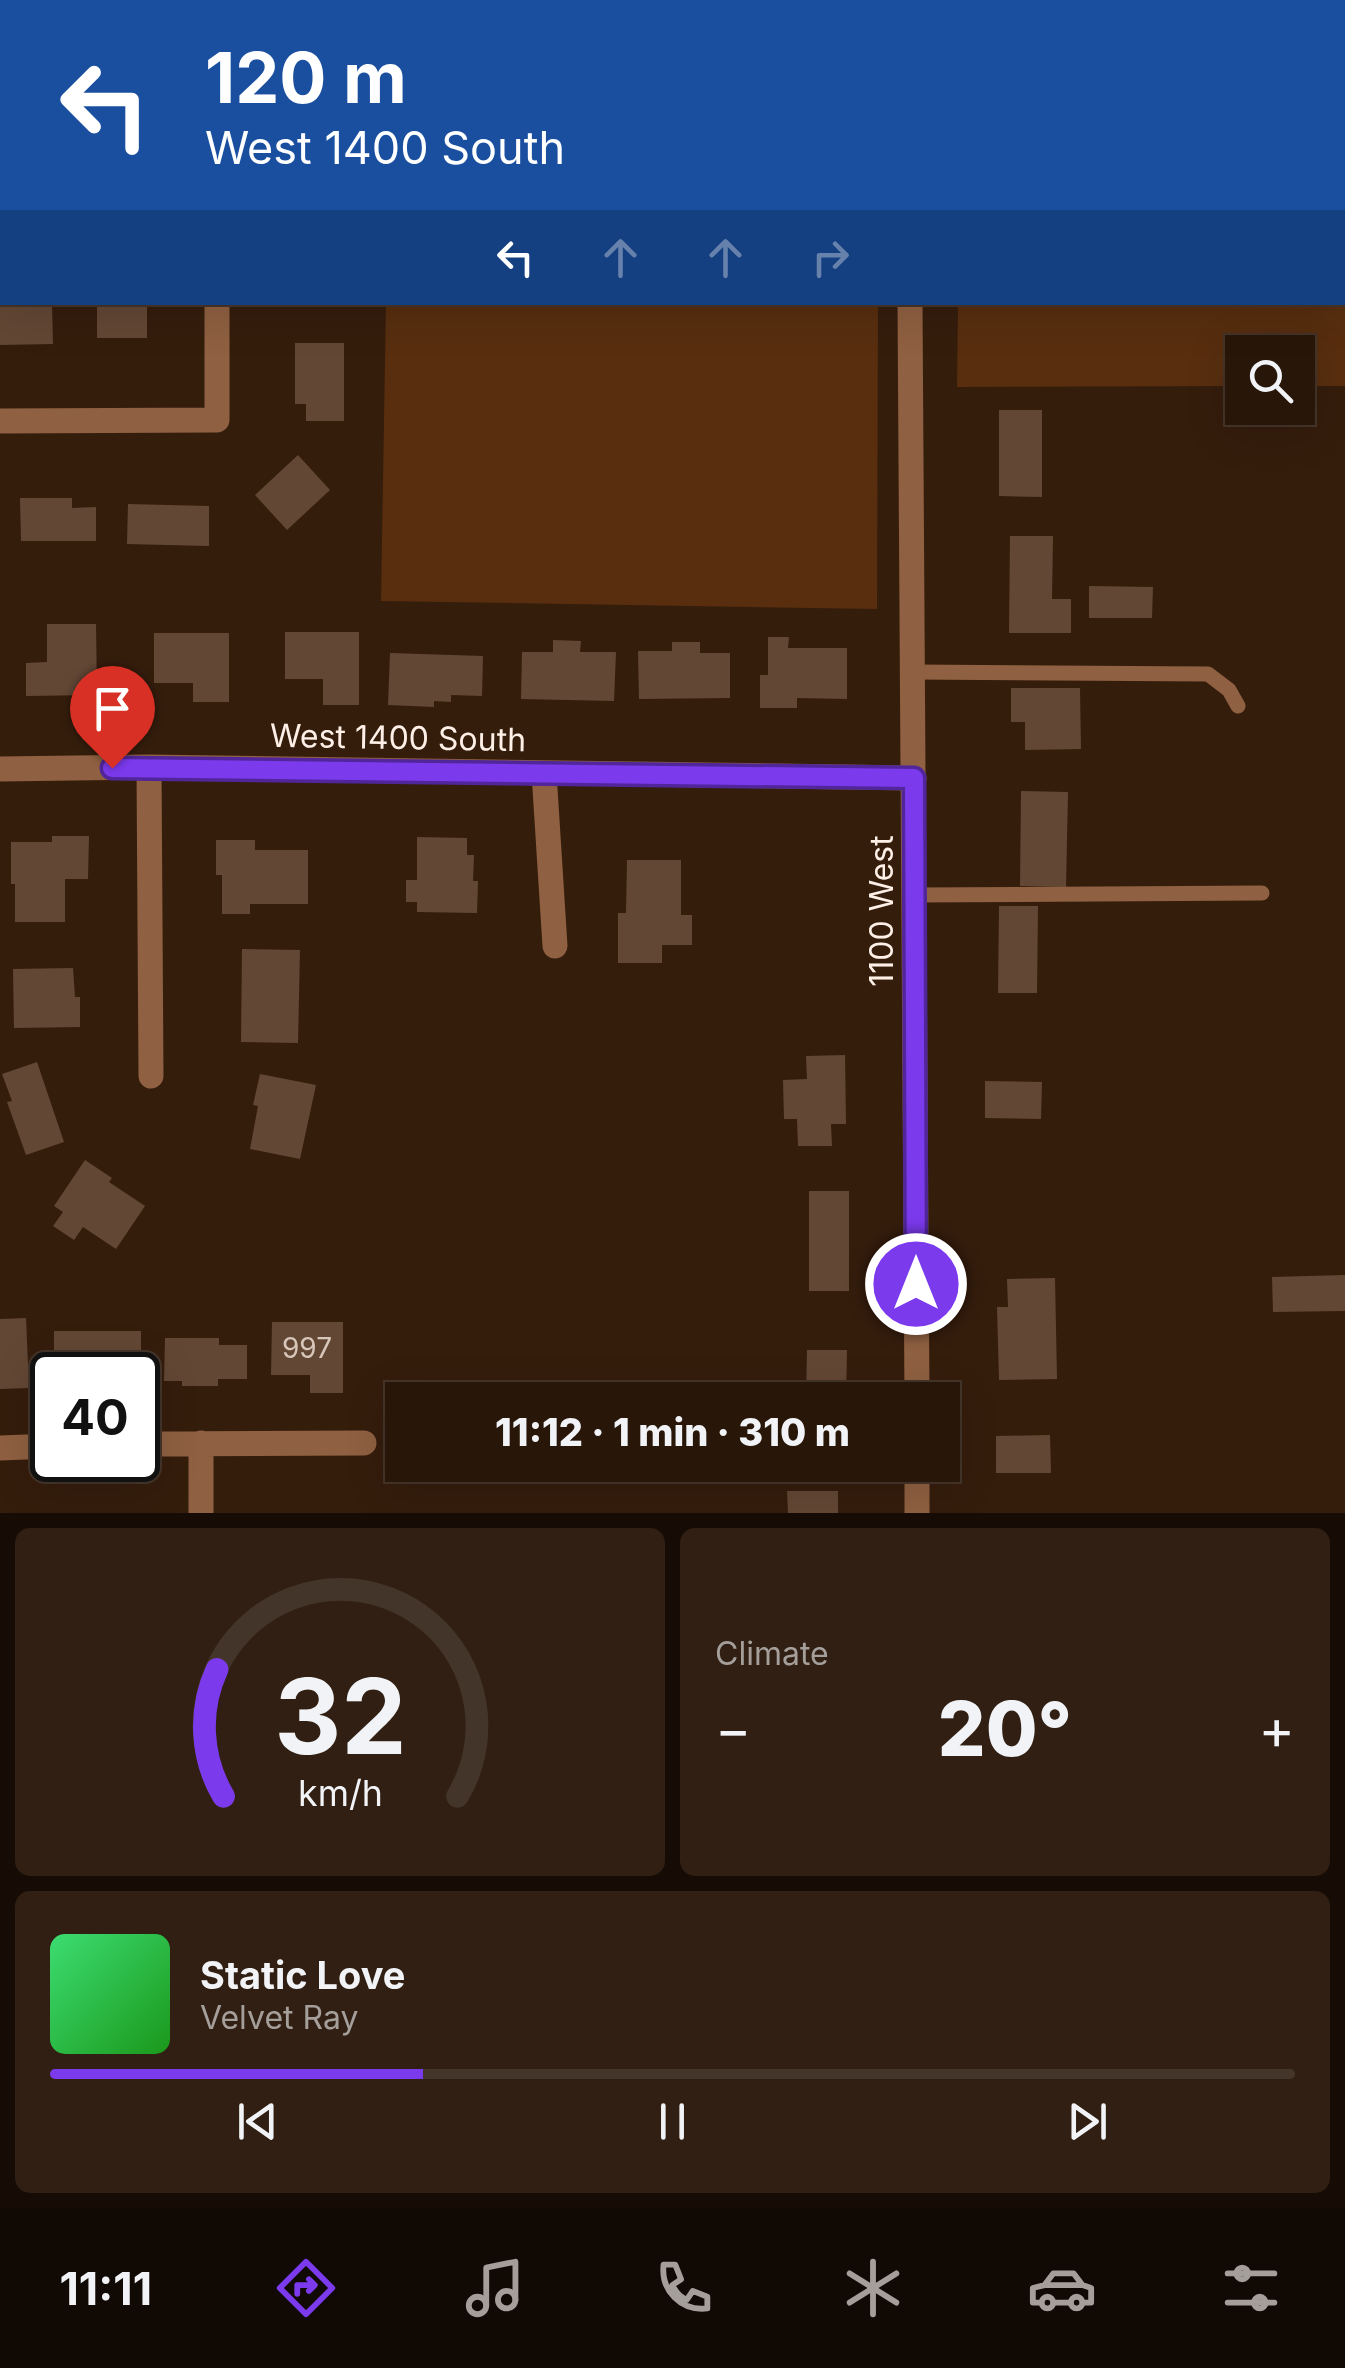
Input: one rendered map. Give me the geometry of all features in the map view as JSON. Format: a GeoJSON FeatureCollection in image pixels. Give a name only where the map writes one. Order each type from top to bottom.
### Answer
{"type":"FeatureCollection","features":[{"type":"Feature","properties":{"kind":"street"},"geometry":{"type":"LineString","coordinates":[[0,421],[217,420],[217,305]]}},
{"type":"Feature","properties":{"kind":"street","name":"1100 West"},"geometry":{"type":"LineString","coordinates":[[910,305],[917,1382]]}},
{"type":"Feature","properties":{"kind":"street"},"geometry":{"type":"LineString","coordinates":[[149,767],[151,1076]]}},
{"type":"Feature","properties":{"kind":"street","name":"West 1400 South"},"geometry":{"type":"LineString","coordinates":[[0,769],[149,767],[914,778]]}},
{"type":"Feature","properties":{"kind":"street"},"geometry":{"type":"LineString","coordinates":[[544,773],[555,946]]}},
{"type":"Feature","properties":{"kind":"street"},"geometry":{"type":"LineString","coordinates":[[201,1443],[201,1513]]}},
{"type":"Feature","properties":{"kind":"street"},"geometry":{"type":"LineString","coordinates":[[160,1444],[364,1443]]}},
{"type":"Feature","properties":{"kind":"street"},"geometry":{"type":"LineString","coordinates":[[0,1448],[30,1447]]}},
{"type":"Feature","properties":{"kind":"street"},"geometry":{"type":"LineString","coordinates":[[917,1482],[918,1513]]}},
{"type":"Feature","properties":{"kind":"lane"},"geometry":{"type":"LineString","coordinates":[[913,672],[1208,674],[1229,690],[1238,706]]}},
{"type":"Feature","properties":{"kind":"lane"},"geometry":{"type":"LineString","coordinates":[[914,894],[1262,892]]}},
{"type":"Feature","properties":{"kind":"shaded area"},"geometry":{"type":"Polygon","coordinates":[[[386,305],[878,305],[877,609],[381,601],[386,305]]]}},
{"type":"Feature","properties":{"kind":"shaded area"},"geometry":{"type":"Polygon","coordinates":[[[958,305],[1345,305],[1345,386],[1315,386],[1315,335],[1225,335],[1225,386],[957,387],[958,305]]]}},
{"type":"Feature","properties":{"kind":"building"},"geometry":{"type":"Polygon","coordinates":[[[0,305],[52,305],[53,344],[0,345],[0,305]]]}},
{"type":"Feature","properties":{"kind":"building"},"geometry":{"type":"Polygon","coordinates":[[[97,305],[147,305],[147,338],[97,338],[97,305]]]}},
{"type":"Feature","properties":{"kind":"building"},"geometry":{"type":"Polygon","coordinates":[[[295,343],[344,343],[344,421],[306,421],[306,404],[295,404],[295,343]]]}},
{"type":"Feature","properties":{"kind":"building"},"geometry":{"type":"Polygon","coordinates":[[[999,410],[1042,410],[1042,497],[999,496],[999,410]]]}},
{"type":"Feature","properties":{"kind":"building"},"geometry":{"type":"Polygon","coordinates":[[[298,455],[330,490],[287,530],[255,495],[298,455]]]}},
{"type":"Feature","properties":{"kind":"building"},"geometry":{"type":"Polygon","coordinates":[[[20,498],[72,498],[72,508],[96,507],[96,541],[21,541],[20,498]]]}},
{"type":"Feature","properties":{"kind":"building"},"geometry":{"type":"Polygon","coordinates":[[[128,504],[209,506],[209,546],[127,544],[128,504]]]}},
{"type":"Feature","properties":{"kind":"building"},"geometry":{"type":"Polygon","coordinates":[[[1010,536],[1053,536],[1052,599],[1071,599],[1071,633],[1009,633],[1010,536]]]}},
{"type":"Feature","properties":{"kind":"building"},"geometry":{"type":"Polygon","coordinates":[[[1089,586],[1153,587],[1152,618],[1089,618],[1089,586]]]}},
{"type":"Feature","properties":{"kind":"building"},"geometry":{"type":"Polygon","coordinates":[[[47,624],[96,624],[97,695],[26,696],[26,663],[47,662],[47,624]]]}},
{"type":"Feature","properties":{"kind":"building"},"geometry":{"type":"Polygon","coordinates":[[[285,632],[359,632],[359,705],[323,705],[323,679],[285,679],[285,632]]]}},
{"type":"Feature","properties":{"kind":"building"},"geometry":{"type":"Polygon","coordinates":[[[154,633],[229,633],[229,702],[193,702],[193,683],[154,683],[154,633]]]}},
{"type":"Feature","properties":{"kind":"building"},"geometry":{"type":"Polygon","coordinates":[[[768,637],[789,637],[788,648],[847,648],[847,699],[797,698],[797,708],[760,708],[760,675],[768,675],[768,637]]]}},
{"type":"Feature","properties":{"kind":"building"},"geometry":{"type":"Polygon","coordinates":[[[553,640],[581,641],[580,652],[616,652],[614,701],[521,699],[522,652],[553,652],[553,640]]]}},
{"type":"Feature","properties":{"kind":"building"},"geometry":{"type":"Polygon","coordinates":[[[672,642],[700,642],[700,653],[730,653],[730,698],[639,699],[638,651],[672,651],[672,642]]]}},
{"type":"Feature","properties":{"kind":"building"},"geometry":{"type":"Polygon","coordinates":[[[390,653],[483,656],[482,696],[451,695],[451,702],[434,701],[434,707],[388,705],[390,653]]]}},
{"type":"Feature","properties":{"kind":"building"},"geometry":{"type":"Polygon","coordinates":[[[1011,688],[1080,688],[1081,749],[1025,750],[1025,722],[1011,722],[1011,688]]]}},
{"type":"Feature","properties":{"kind":"building"},"geometry":{"type":"Polygon","coordinates":[[[1021,791],[1068,792],[1066,887],[1020,886],[1021,791]]]}},
{"type":"Feature","properties":{"kind":"building"},"geometry":{"type":"Polygon","coordinates":[[[52,836],[89,836],[88,879],[65,879],[65,922],[15,922],[11,842],[52,842],[52,836]]]}},
{"type":"Feature","properties":{"kind":"building"},"geometry":{"type":"Polygon","coordinates":[[[417,837],[467,838],[467,855],[474,855],[473,881],[478,881],[477,913],[417,912],[417,902],[406,902],[406,880],[417,880],[417,837]]]}},
{"type":"Feature","properties":{"kind":"building"},"geometry":{"type":"Polygon","coordinates":[[[216,840],[255,840],[255,850],[308,850],[308,904],[250,904],[250,914],[222,914],[222,875],[216,875],[216,840]]]}},
{"type":"Feature","properties":{"kind":"building"},"geometry":{"type":"Polygon","coordinates":[[[627,860],[681,860],[681,915],[692,915],[692,945],[662,945],[662,963],[618,963],[618,913],[626,913],[627,860]]]}},
{"type":"Feature","properties":{"kind":"building"},"geometry":{"type":"Polygon","coordinates":[[[999,906],[1038,906],[1037,993],[998,993],[999,906]]]}},
{"type":"Feature","properties":{"kind":"building"},"geometry":{"type":"Polygon","coordinates":[[[242,949],[300,950],[298,1043],[241,1042],[242,949]]]}},
{"type":"Feature","properties":{"kind":"building"},"geometry":{"type":"Polygon","coordinates":[[[73,968],[75,997],[80,997],[80,1027],[14,1028],[13,969],[73,968]]]}},
{"type":"Feature","properties":{"kind":"building"},"geometry":{"type":"Polygon","coordinates":[[[845,1055],[846,1124],[831,1124],[832,1146],[798,1146],[797,1119],[784,1119],[783,1080],[807,1079],[806,1056],[845,1055]]]}},
{"type":"Feature","properties":{"kind":"building"},"geometry":{"type":"Polygon","coordinates":[[[37,1062],[64,1142],[26,1155],[7,1102],[12,1101],[2,1074],[37,1062]]]}},
{"type":"Feature","properties":{"kind":"building"},"geometry":{"type":"Polygon","coordinates":[[[260,1074],[316,1085],[300,1159],[250,1149],[260,1074]]]}},
{"type":"Feature","properties":{"kind":"building"},"geometry":{"type":"Polygon","coordinates":[[[985,1081],[1042,1082],[1041,1119],[985,1118],[985,1081]]]}},
{"type":"Feature","properties":{"kind":"building"},"geometry":{"type":"Polygon","coordinates":[[[85,1160],[145,1206],[116,1249],[83,1227],[74,1240],[53,1226],[63,1212],[54,1206],[85,1160]]]}},
{"type":"Feature","properties":{"kind":"building"},"geometry":{"type":"Polygon","coordinates":[[[809,1191],[849,1191],[849,1291],[809,1291],[809,1191]]]}},
{"type":"Feature","properties":{"kind":"building"},"geometry":{"type":"Polygon","coordinates":[[[1345,1275],[1345,1311],[1273,1312],[1272,1277],[1345,1275]]]}},
{"type":"Feature","properties":{"kind":"building"},"geometry":{"type":"Polygon","coordinates":[[[1055,1278],[1057,1379],[999,1380],[997,1307],[1008,1307],[1007,1279],[1055,1278]]]}},
{"type":"Feature","properties":{"kind":"building"},"geometry":{"type":"Polygon","coordinates":[[[26,1318],[29,1388],[0,1389],[0,1319],[26,1318]]]}},
{"type":"Feature","properties":{"kind":"building"},"geometry":{"type":"Polygon","coordinates":[[[272,1322],[343,1322],[343,1393],[310,1393],[310,1375],[271,1375],[272,1322]]]}},
{"type":"Feature","properties":{"kind":"building"},"geometry":{"type":"Polygon","coordinates":[[[54,1331],[141,1331],[141,1352],[54,1352],[54,1331]]]}},
{"type":"Feature","properties":{"kind":"building"},"geometry":{"type":"Polygon","coordinates":[[[165,1338],[219,1338],[219,1345],[247,1345],[247,1379],[218,1379],[218,1386],[182,1386],[182,1381],[164,1381],[165,1338]]]}},
{"type":"Feature","properties":{"kind":"building"},"geometry":{"type":"Polygon","coordinates":[[[807,1350],[847,1350],[846,1382],[806,1382],[807,1350]]]}},
{"type":"Feature","properties":{"kind":"building"},"geometry":{"type":"Polygon","coordinates":[[[1050,1435],[1051,1473],[996,1473],[996,1436],[1050,1435]]]}},
{"type":"Feature","properties":{"kind":"building"},"geometry":{"type":"Polygon","coordinates":[[[787,1491],[838,1491],[838,1513],[788,1513],[787,1491]]]}},
{"type":"Feature","properties":{"kind":"route"},"geometry":{"type":"LineString","coordinates":[[112,768],[914,778],[916,1284]]}}]}
